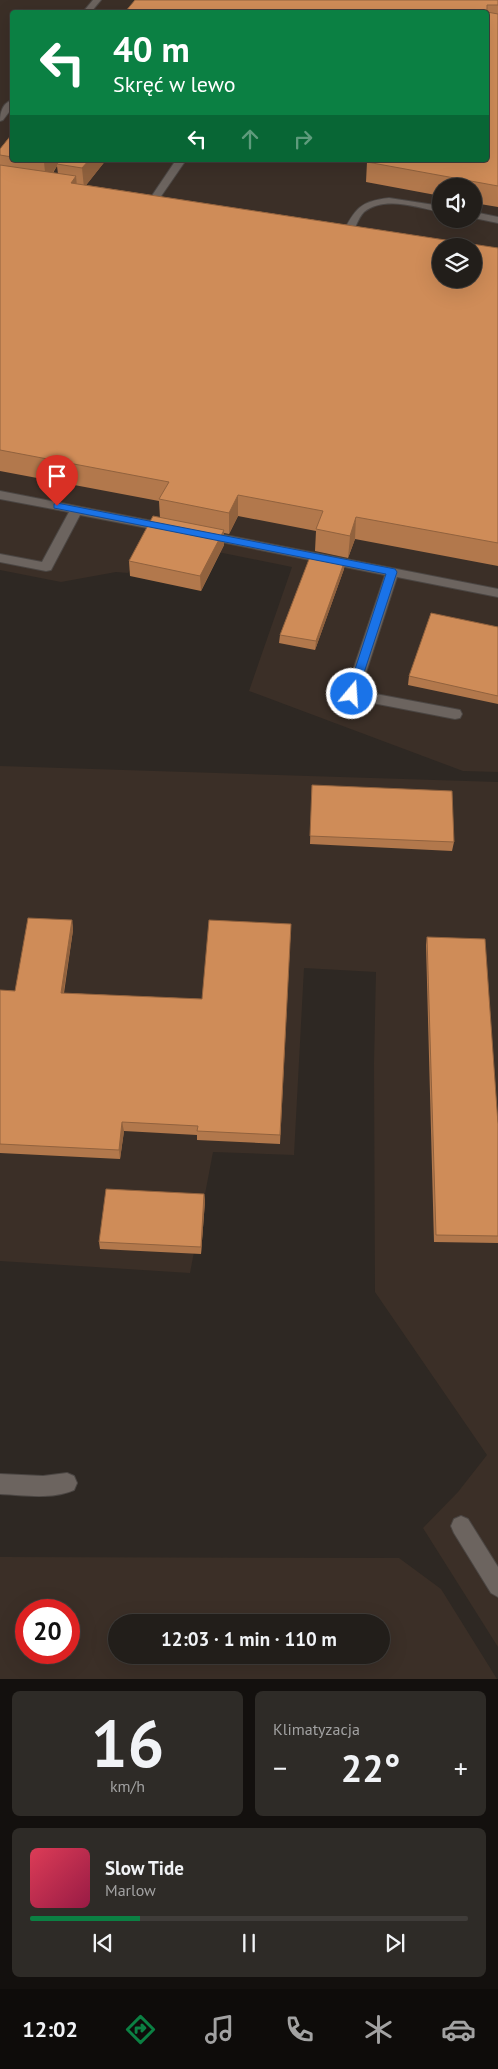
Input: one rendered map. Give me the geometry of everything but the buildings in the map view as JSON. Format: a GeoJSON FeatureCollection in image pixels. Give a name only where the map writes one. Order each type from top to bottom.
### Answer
{"type":"FeatureCollection","features":[{"type":"Feature","properties":{"kind":"street"},"geometry":{"type":"LineString","coordinates":[[89,10],[97,0]]}},
{"type":"Feature","properties":{"kind":"street"},"geometry":{"type":"LineString","coordinates":[[0,118],[10,106]]}},
{"type":"Feature","properties":{"kind":"street"},"geometry":{"type":"LineString","coordinates":[[153,204],[180,162]]}},
{"type":"Feature","properties":{"kind":"street"},"geometry":{"type":"LineString","coordinates":[[347,234],[361,210],[376,203],[396,200],[432,207]]}},
{"type":"Feature","properties":{"kind":"street"},"geometry":{"type":"LineString","coordinates":[[482,217],[498,220]]}},
{"type":"Feature","properties":{"kind":"street"},"geometry":{"type":"LineString","coordinates":[[0,495],[498,592]]}},
{"type":"Feature","properties":{"kind":"street"},"geometry":{"type":"LineString","coordinates":[[0,558],[46,567],[76,510]]}},
{"type":"Feature","properties":{"kind":"street"},"geometry":{"type":"LineString","coordinates":[[392,572],[352,694],[455,714]]}},
{"type":"Feature","properties":{"kind":"street"},"geometry":{"type":"LineString","coordinates":[[0,1484],[43,1486],[67,1483]]}},
{"type":"Feature","properties":{"kind":"street"},"geometry":{"type":"LineString","coordinates":[[461,1526],[498,1586]]}},
{"type":"Feature","properties":{"kind":"shaded area"},"geometry":{"type":"Polygon","coordinates":[[[0,0],[498,0],[498,772],[463,771],[249,691],[292,567],[149,538],[128,573],[116,572],[61,582],[0,570],[0,0]]]}},
{"type":"Feature","properties":{"kind":"shaded area"},"geometry":{"type":"Polygon","coordinates":[[[0,766],[498,782],[498,1647],[423,1528],[458,1492],[487,1455],[375,1292],[374,1063],[376,972],[304,968],[294,1155],[213,1152],[190,1273],[0,1261],[0,766]]]}},
{"type":"Feature","properties":{"kind":"shaded area"},"geometry":{"type":"Polygon","coordinates":[[[0,1557],[399,1558],[441,1589],[497,1679],[0,1679],[0,1557]]]}},
{"type":"Feature","properties":{"kind":"route"},"geometry":{"type":"LineString","coordinates":[[57,506],[392,572],[352,694]]}}]}
